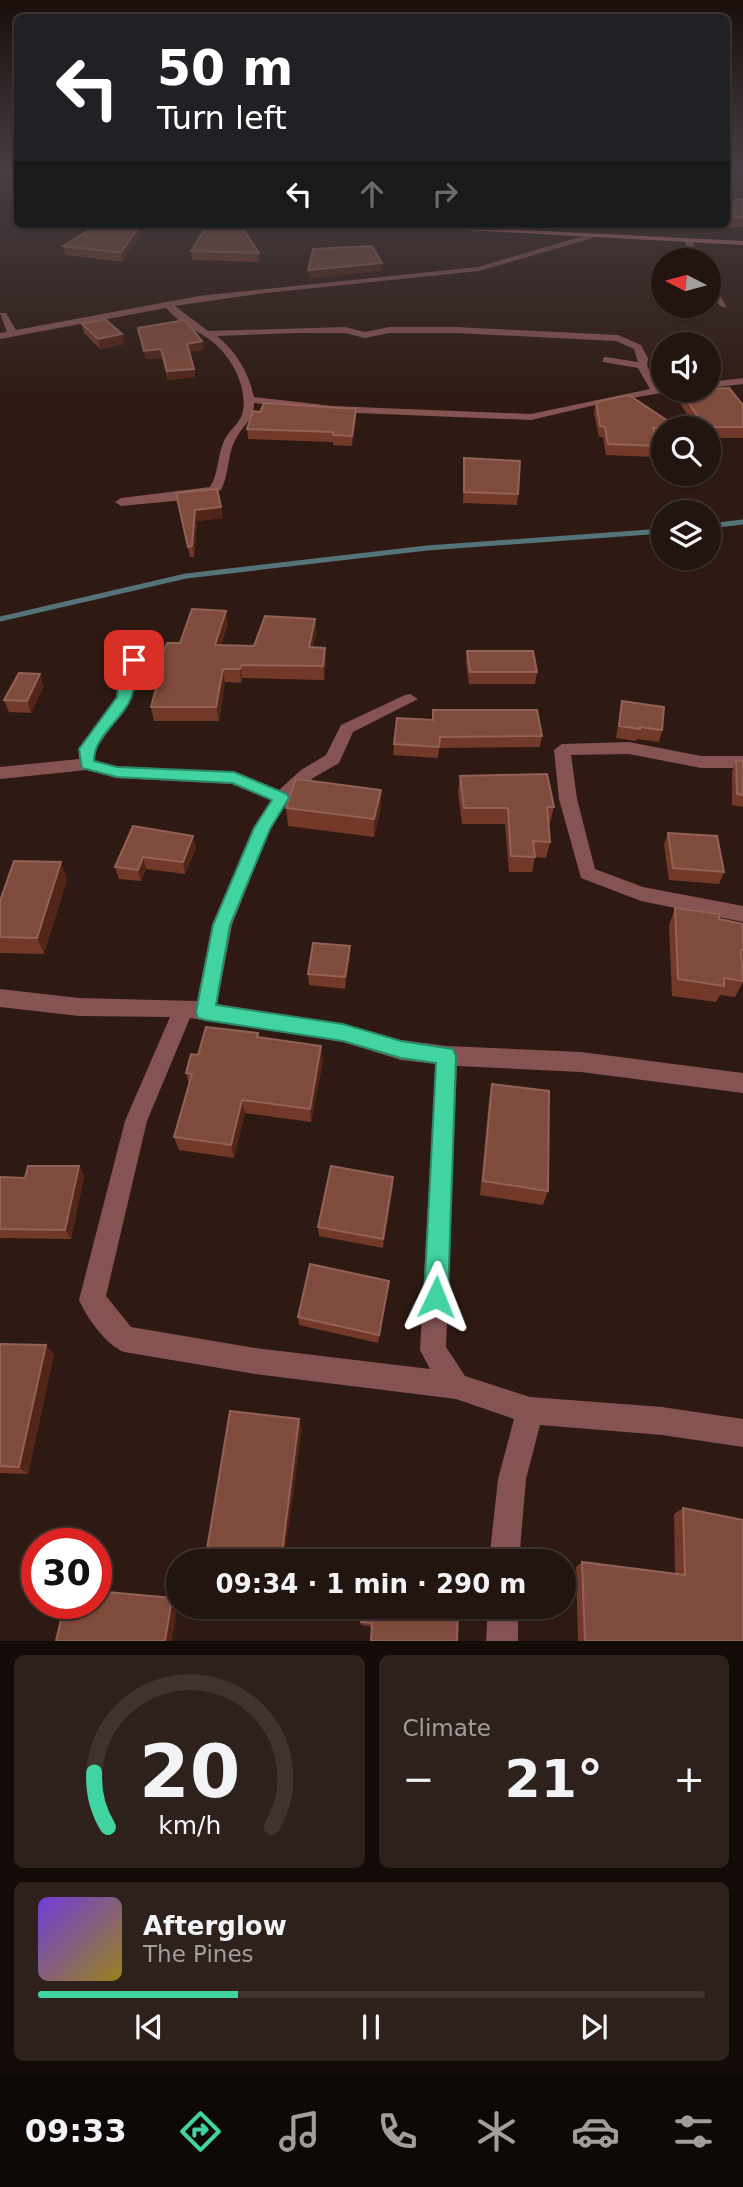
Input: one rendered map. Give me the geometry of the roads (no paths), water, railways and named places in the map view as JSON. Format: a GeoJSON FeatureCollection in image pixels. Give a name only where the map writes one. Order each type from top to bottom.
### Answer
{"type":"FeatureCollection","features":[{"type":"Feature","properties":{"kind":"street"},"geometry":{"type":"LineString","coordinates":[[0,336],[265,290],[479,269],[558,246]]}},
{"type":"Feature","properties":{"kind":"street"},"geometry":{"type":"LineString","coordinates":[[721,301],[724,306]]}},
{"type":"Feature","properties":{"kind":"street"},"geometry":{"type":"LineString","coordinates":[[121,502],[215,490],[225,475],[225,456],[230,438],[247,417],[250,394],[229,354],[217,341],[175,314],[169,306]]}},
{"type":"Feature","properties":{"kind":"street"},"geometry":{"type":"LineString","coordinates":[[3,315],[13,334]]}},
{"type":"Feature","properties":{"kind":"street"},"geometry":{"type":"LineString","coordinates":[[206,334],[345,330],[365,335],[389,330],[421,329],[570,334],[618,338],[638,347],[643,358],[642,366]]}},
{"type":"Feature","properties":{"kind":"street"},"geometry":{"type":"LineString","coordinates":[[607,360],[642,366],[651,378]]}},
{"type":"Feature","properties":{"kind":"street"},"geometry":{"type":"LineString","coordinates":[[721,384],[743,382]]}},
{"type":"Feature","properties":{"kind":"street"},"geometry":{"type":"LineString","coordinates":[[248,399],[333,409],[531,417],[651,392]]}},
{"type":"Feature","properties":{"kind":"street"},"geometry":{"type":"LineString","coordinates":[[87,764],[87,749],[124,698],[127,674],[140,649]]}},
{"type":"Feature","properties":{"kind":"street"},"geometry":{"type":"LineString","coordinates":[[410,699],[347,729],[333,759],[307,774],[281,798],[262,828],[222,925],[195,1010],[136,1121],[92,1300],[124,1339],[255,1361],[456,1386],[530,1411],[662,1421],[743,1433]]}},
{"type":"Feature","properties":{"kind":"street"},"geometry":{"type":"LineString","coordinates":[[743,762],[701,762],[629,747],[562,750],[568,799],[587,873],[641,894],[743,914]]}},
{"type":"Feature","properties":{"kind":"street"},"geometry":{"type":"LineString","coordinates":[[0,774],[87,764],[117,772],[234,778],[281,798]]}},
{"type":"Feature","properties":{"kind":"street"},"geometry":{"type":"LineString","coordinates":[[0,998],[79,1007],[195,1010],[343,1033],[401,1049],[447,1056],[581,1062],[743,1083]]}},
{"type":"Feature","properties":{"kind":"street"},"geometry":{"type":"LineString","coordinates":[[447,1056],[433,1350],[456,1386]]}},
{"type":"Feature","properties":{"kind":"street"},"geometry":{"type":"LineString","coordinates":[[505,1549],[512,1479],[530,1411]]}},
{"type":"Feature","properties":{"kind":"street"},"geometry":{"type":"LineString","coordinates":[[502,1641],[503,1619]]}},
{"type":"Feature","properties":{"kind":"waterway"},"geometry":{"type":"LineString","coordinates":[[721,525],[743,522]]}},
{"type":"Feature","properties":{"kind":"waterway"},"geometry":{"type":"LineString","coordinates":[[0,619],[186,576],[427,548],[651,532]]}}]}
